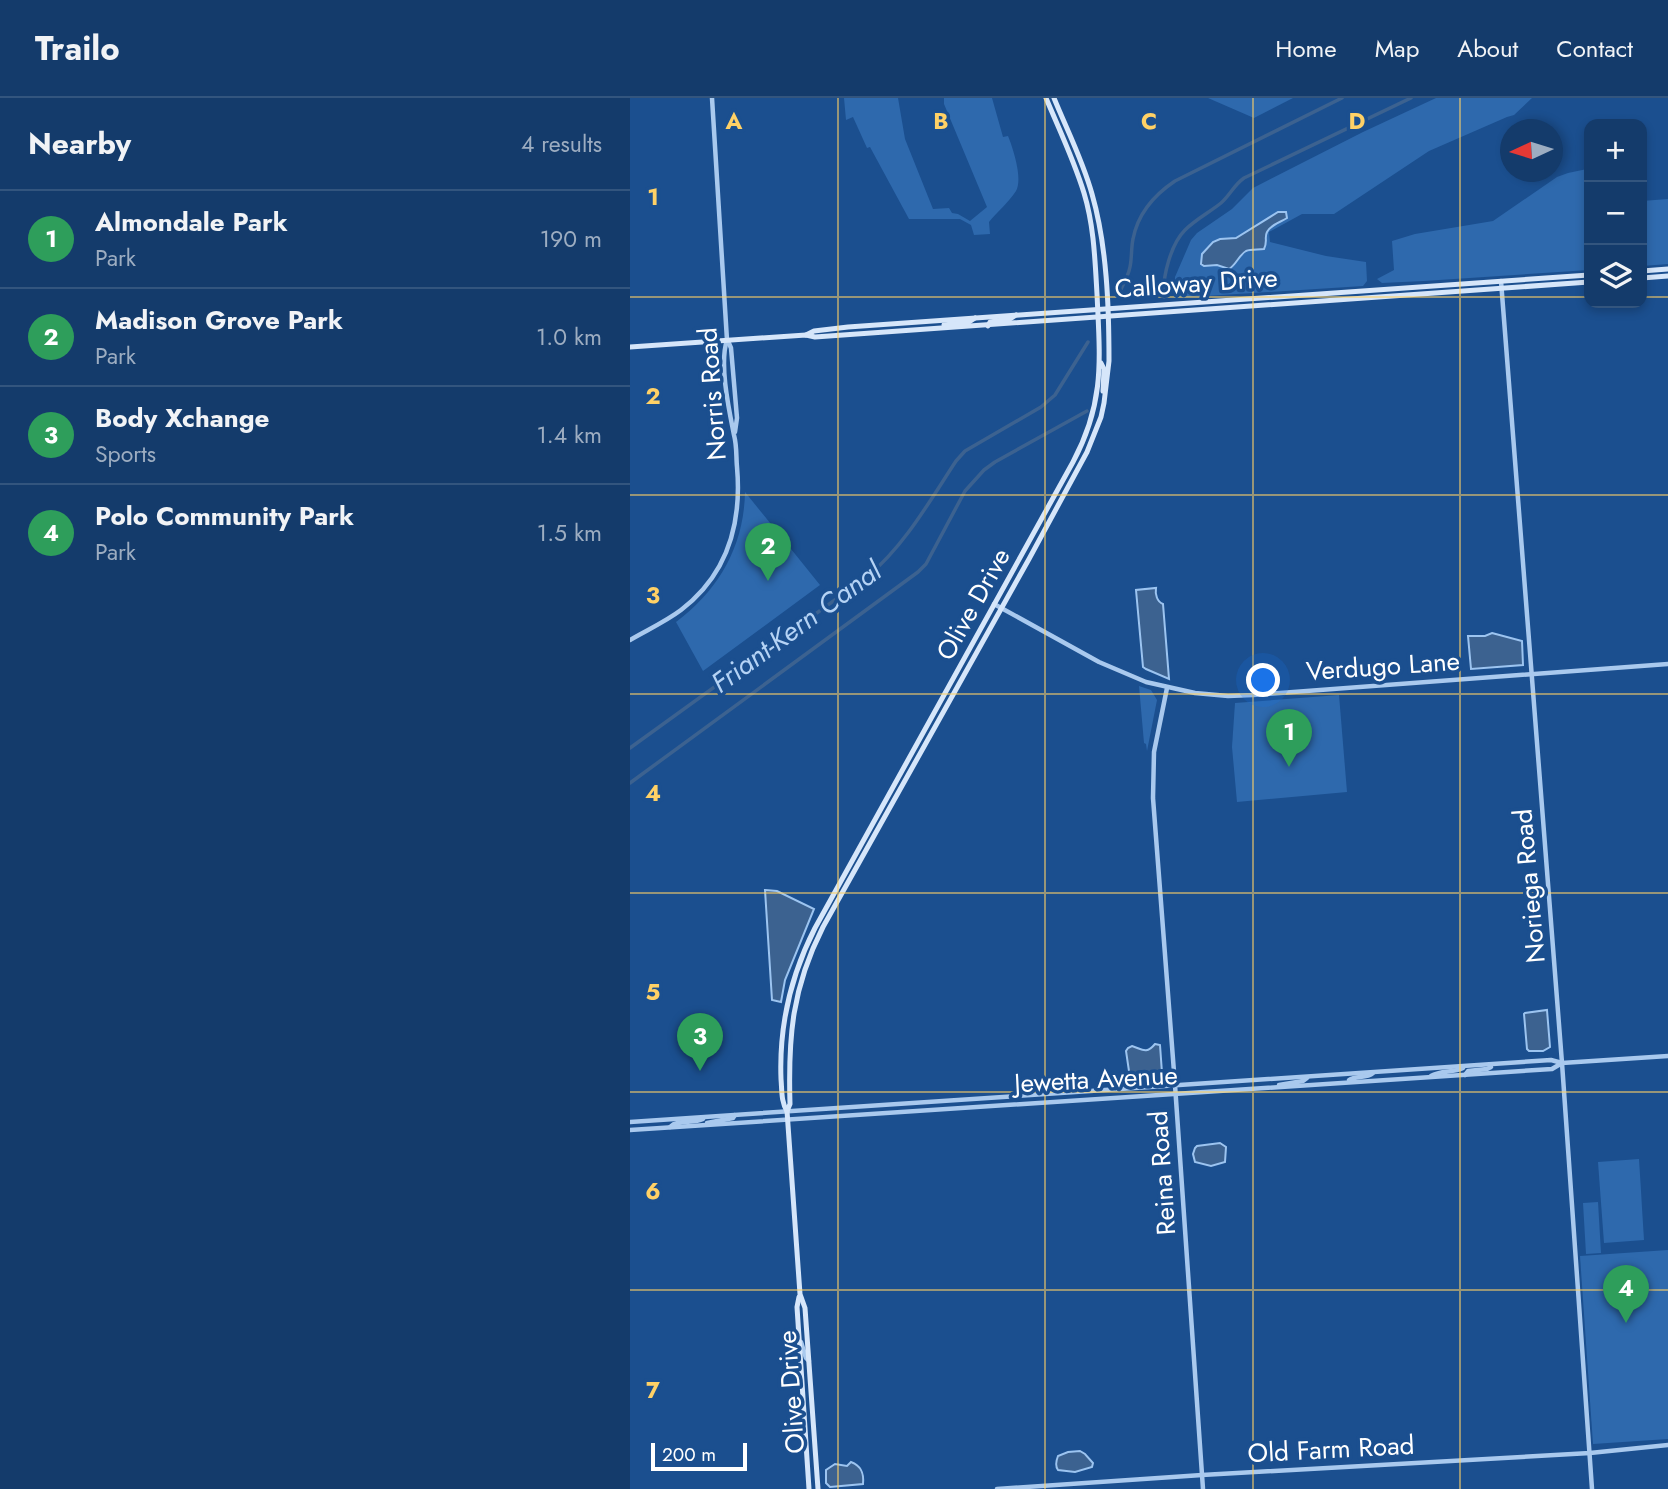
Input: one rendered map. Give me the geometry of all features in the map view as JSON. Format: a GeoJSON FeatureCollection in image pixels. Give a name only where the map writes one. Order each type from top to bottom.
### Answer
{"type":"FeatureCollection","features":[{"type":"Feature","properties":{"kind":"main road","name":"Olive Drive"},"geometry":{"type":"LineString","coordinates":[[787,1111],[790,1104],[792,1020],[804,971],[816,940],[849,866],[1037,529],[1089,428],[1097,393],[1100,360],[1094,244],[1084,192],[1046,98]]}},
{"type":"Feature","properties":{"kind":"main road","name":"Olive Drive"},"geometry":{"type":"LineString","coordinates":[[818,1489],[805,1308],[800,1294],[788,1120],[783,1105],[783,1027],[790,991],[807,943],[875,832],[1029,559],[1087,452],[1101,416],[1109,362],[1103,243],[1092,192],[1054,98]]}},
{"type":"Feature","properties":{"kind":"main road"},"geometry":{"type":"LineString","coordinates":[[1057,124],[1061,125],[1076,149]]}},
{"type":"Feature","properties":{"kind":"main road"},"geometry":{"type":"LineString","coordinates":[[1073,162],[1092,192]]}},
{"type":"Feature","properties":{"kind":"main road"},"geometry":{"type":"LineString","coordinates":[[1647,271],[1668,269]]}},
{"type":"Feature","properties":{"kind":"main road","name":"Calloway Drive"},"geometry":{"type":"LineString","coordinates":[[806,335],[814,331],[848,327],[1107,308],[1335,300],[1415,287],[1584,275]]}},
{"type":"Feature","properties":{"kind":"main road"},"geometry":{"type":"LineString","coordinates":[[1647,278],[1668,276]]}},
{"type":"Feature","properties":{"kind":"main road","name":"Calloway Drive"},"geometry":{"type":"LineString","coordinates":[[630,347],[988,326],[1098,318],[1224,304],[1584,282]]}},
{"type":"Feature","properties":{"kind":"main road"},"geometry":{"type":"LineString","coordinates":[[988,326],[990,322],[1010,319],[1016,315]]}},
{"type":"Feature","properties":{"kind":"main road"},"geometry":{"type":"LineString","coordinates":[[939,329],[945,325],[969,323],[975,318]]}},
{"type":"Feature","properties":{"kind":"main road"},"geometry":{"type":"LineString","coordinates":[[817,337],[823,333],[844,331],[848,327]]}},
{"type":"Feature","properties":{"kind":"main road"},"geometry":{"type":"LineString","coordinates":[[1100,360],[1104,369],[1105,398]]}},
{"type":"Feature","properties":{"kind":"main road"},"geometry":{"type":"LineString","coordinates":[[1029,559],[1028,553],[1037,529]]}},
{"type":"Feature","properties":{"kind":"main road"},"geometry":{"type":"LineString","coordinates":[[945,708],[944,704],[952,688],[951,683]]}},
{"type":"Feature","properties":{"kind":"main road"},"geometry":{"type":"LineString","coordinates":[[875,832],[883,813],[883,805]]}},
{"type":"Feature","properties":{"kind":"main road"},"geometry":{"type":"LineString","coordinates":[[804,971],[801,967],[807,943]]}},
{"type":"Feature","properties":{"kind":"main road"},"geometry":{"type":"LineString","coordinates":[[783,1027],[786,1030],[789,1063]]}},
{"type":"Feature","properties":{"kind":"main road","name":"Olive Drive"},"geometry":{"type":"LineString","coordinates":[[800,1294],[797,1307],[809,1489]]}},
{"type":"Feature","properties":{"kind":"main road"},"geometry":{"type":"LineString","coordinates":[[803,1402],[808,1406],[814,1431]]}},
{"type":"Feature","properties":{"kind":"street","name":"Norris Road"},"geometry":{"type":"LineString","coordinates":[[630,640],[688,604],[709,582],[733,535],[739,502],[735,437],[737,418],[731,348],[727,340],[712,98]]}},
{"type":"Feature","properties":{"kind":"street","name":"Noriega Road"},"geometry":{"type":"LineString","coordinates":[[1501,281],[1592,1489]]}},
{"type":"Feature","properties":{"kind":"street","name":"Verdugo Lane"},"geometry":{"type":"LineString","coordinates":[[994,604],[1114,670],[1167,688],[1211,695],[1246,695],[1668,664]]}},
{"type":"Feature","properties":{"kind":"street","name":"Reina Road"},"geometry":{"type":"LineString","coordinates":[[1167,688],[1156,736],[1152,782],[1203,1489]]}},
{"type":"Feature","properties":{"kind":"street","name":"Jewetta Avenue"},"geometry":{"type":"LineString","coordinates":[[630,1122],[1551,1060],[1562,1063],[1668,1056]]}},
{"type":"Feature","properties":{"kind":"street","name":"Jewetta Avenue"},"geometry":{"type":"LineString","coordinates":[[630,1130],[1552,1069],[1562,1063]]}},
{"type":"Feature","properties":{"kind":"street"},"geometry":{"type":"LineString","coordinates":[[1465,1075],[1468,1071],[1495,1065]]}},
{"type":"Feature","properties":{"kind":"street"},"geometry":{"type":"LineString","coordinates":[[1431,1076],[1464,1067]]}},
{"type":"Feature","properties":{"kind":"street"},"geometry":{"type":"LineString","coordinates":[[1348,1082],[1353,1078],[1374,1073]]}},
{"type":"Feature","properties":{"kind":"street"},"geometry":{"type":"LineString","coordinates":[[1275,1087],[1303,1081],[1309,1077]]}},
{"type":"Feature","properties":{"kind":"street"},"geometry":{"type":"LineString","coordinates":[[699,1126],[715,1120],[733,1118],[735,1115]]}},
{"type":"Feature","properties":{"kind":"street"},"geometry":{"type":"LineString","coordinates":[[670,1128],[675,1123],[699,1121],[708,1117]]}},
{"type":"Feature","properties":{"kind":"street"},"geometry":{"type":"LineString","coordinates":[[799,1331],[804,1355],[809,1361]]}},
{"type":"Feature","properties":{"kind":"street","name":"Old Farm Road"},"geometry":{"type":"LineString","coordinates":[[997,1489],[1590,1453],[1668,1445]]}},
{"type":"Feature","properties":{"kind":"shaded area"},"geometry":{"type":"Polygon","coordinates":[[[844,98],[898,98],[905,139],[933,209],[949,208],[952,213],[970,221],[987,207],[944,104],[944,98],[992,98],[1003,137],[1008,136],[1012,148],[1018,186],[989,222],[990,234],[974,235],[971,225],[960,219],[909,219],[870,147],[867,148],[853,117],[846,120],[844,98]]]}},
{"type":"Feature","properties":{"kind":"shaded area"},"geometry":{"type":"Polygon","coordinates":[[[1208,98],[1293,98],[1254,118],[1208,98]]]}},
{"type":"Feature","properties":{"kind":"shaded area"},"geometry":{"type":"Polygon","coordinates":[[[1436,98],[1532,98],[1514,115],[1429,151],[1334,214],[1302,214],[1269,232],[1270,242],[1326,256],[1366,262],[1367,281],[1363,286],[1174,298],[1175,277],[1191,240],[1197,233],[1232,209],[1253,188],[1436,98]]]}},
{"type":"Feature","properties":{"kind":"shaded area"},"geometry":{"type":"Polygon","coordinates":[[[1584,170],[1584,270],[1382,283],[1377,279],[1394,270],[1392,241],[1415,234],[1493,221],[1550,182],[1563,182],[1563,175],[1584,170]]]}},
{"type":"Feature","properties":{"kind":"shaded area"},"geometry":{"type":"Polygon","coordinates":[[[1668,199],[1668,264],[1647,266],[1647,201],[1668,199]]]}},
{"type":"Feature","properties":{"kind":"shaded area"},"geometry":{"type":"Polygon","coordinates":[[[1278,212],[1286,212],[1287,218],[1268,230],[1264,249],[1246,251],[1229,269],[1201,264],[1202,254],[1213,242],[1236,238],[1278,212]]]}},
{"type":"Feature","properties":{"kind":"shaded area"},"geometry":{"type":"Polygon","coordinates":[[[745,492],[820,585],[703,671],[676,622],[705,596],[726,565],[740,531],[745,492]]]}},
{"type":"Feature","properties":{"kind":"shaded area"},"geometry":{"type":"Polygon","coordinates":[[[1156,588],[1157,598],[1163,604],[1169,679],[1143,667],[1136,590],[1156,588]]]}},
{"type":"Feature","properties":{"kind":"shaded area"},"geometry":{"type":"Polygon","coordinates":[[[1492,633],[1522,641],[1523,665],[1471,669],[1468,636],[1485,636],[1492,633]]]}},
{"type":"Feature","properties":{"kind":"shaded area"},"geometry":{"type":"Polygon","coordinates":[[[1139,686],[1151,690],[1157,700],[1147,751],[1144,743],[1139,686]]]}},
{"type":"Feature","properties":{"kind":"shaded area"},"geometry":{"type":"Polygon","coordinates":[[[1339,695],[1347,792],[1237,802],[1232,747],[1235,703],[1339,695]]]}},
{"type":"Feature","properties":{"kind":"shaded area"},"geometry":{"type":"Polygon","coordinates":[[[765,890],[777,891],[814,909],[785,980],[781,1002],[772,1000],[765,890]]]}},
{"type":"Feature","properties":{"kind":"shaded area"},"geometry":{"type":"Polygon","coordinates":[[[1547,1010],[1550,1047],[1543,1051],[1529,1051],[1524,1014],[1547,1010]]]}},
{"type":"Feature","properties":{"kind":"shaded area"},"geometry":{"type":"Polygon","coordinates":[[[1155,1044],[1160,1045],[1162,1073],[1130,1078],[1126,1051],[1128,1048],[1132,1046],[1146,1050],[1155,1044]]]}},
{"type":"Feature","properties":{"kind":"shaded area"},"geometry":{"type":"Polygon","coordinates":[[[1220,1143],[1226,1147],[1225,1162],[1211,1166],[1195,1162],[1193,1154],[1197,1146],[1220,1143]]]}},
{"type":"Feature","properties":{"kind":"shaded area"},"geometry":{"type":"Polygon","coordinates":[[[1639,1159],[1644,1240],[1604,1243],[1598,1162],[1639,1159]]]}},
{"type":"Feature","properties":{"kind":"shaded area"},"geometry":{"type":"Polygon","coordinates":[[[1598,1202],[1601,1253],[1586,1254],[1583,1203],[1598,1202]]]}},
{"type":"Feature","properties":{"kind":"shaded area"},"geometry":{"type":"Polygon","coordinates":[[[1668,1250],[1668,1439],[1593,1444],[1580,1256],[1668,1250]]]}},
{"type":"Feature","properties":{"kind":"shaded area"},"geometry":{"type":"Polygon","coordinates":[[[1080,1451],[1093,1463],[1092,1467],[1075,1472],[1058,1470],[1058,1456],[1080,1451]]]}},
{"type":"Feature","properties":{"kind":"shaded area"},"geometry":{"type":"Polygon","coordinates":[[[851,1462],[862,1471],[863,1484],[830,1487],[826,1483],[826,1470],[835,1464],[847,1466],[851,1462]]]}},
{"type":"Feature","properties":{"kind":"waterway","name":"Friant-Kern Canal"},"geometry":{"type":"LineString","coordinates":[[1119,293],[1131,264],[1135,230],[1148,205],[1160,192],[1175,181],[1342,98]]}},
{"type":"Feature","properties":{"kind":"waterway"},"geometry":{"type":"LineString","coordinates":[[1164,297],[1168,261],[1180,236],[1194,222],[1221,203],[1244,178],[1411,98]]}},
{"type":"Feature","properties":{"kind":"waterway","name":"Friant-Kern Canal"},"geometry":{"type":"LineString","coordinates":[[630,748],[868,576],[905,537],[965,451],[1041,407],[1055,395],[1088,342]]}},
{"type":"Feature","properties":{"kind":"waterway"},"geometry":{"type":"LineString","coordinates":[[630,783],[918,572],[926,564],[965,491],[984,470],[1087,411]]}},
{"type":"Feature","properties":{"kind":"place","name":"Madison Grove Park"},"geometry":{"type":"Point","coordinates":[768,581]}},
{"type":"Feature","properties":{"kind":"place","name":"Almondale Park"},"geometry":{"type":"Point","coordinates":[1289,767]}},
{"type":"Feature","properties":{"kind":"place","name":"Body Xchange"},"geometry":{"type":"Point","coordinates":[700,1071]}},
{"type":"Feature","properties":{"kind":"place","name":"Polo Community Park"},"geometry":{"type":"Point","coordinates":[1626,1323]}}]}
